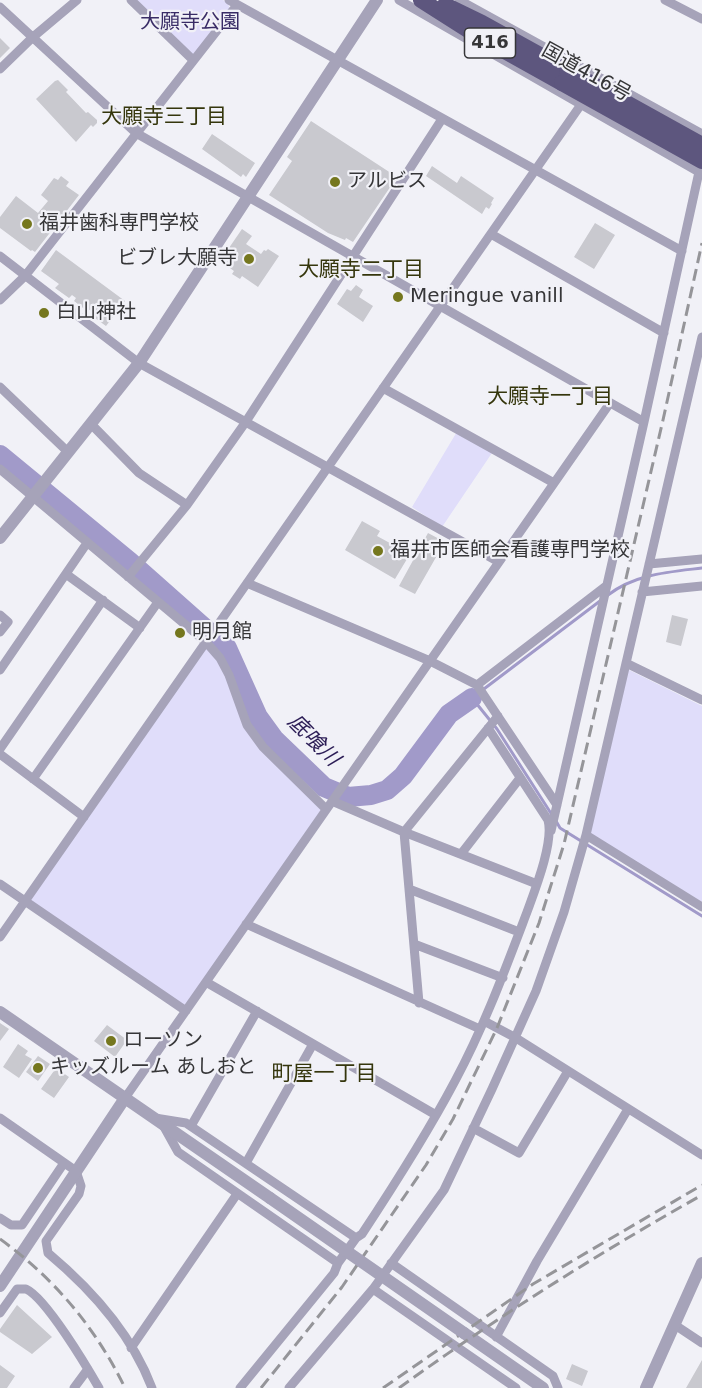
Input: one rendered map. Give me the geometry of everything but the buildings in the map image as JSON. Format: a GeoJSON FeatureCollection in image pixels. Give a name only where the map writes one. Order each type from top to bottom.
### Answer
{"type":"FeatureCollection","features":[{"type":"Feature","properties":{"kind":"highway","name":"国道416号"},"geometry":{"type":"LineString","coordinates":[[421,0],[476,35],[702,143]]}},
{"type":"Feature","properties":{"kind":"highway","name":"国道416号"},"geometry":{"type":"LineString","coordinates":[[434,0],[482,22],[698,165]]}},
{"type":"Feature","properties":{"kind":"street"},"geometry":{"type":"LineString","coordinates":[[0,69],[33,37],[77,0]]}},
{"type":"Feature","properties":{"kind":"street"},"geometry":{"type":"LineString","coordinates":[[132,0],[193,60]]}},
{"type":"Feature","properties":{"kind":"street"},"geometry":{"type":"LineString","coordinates":[[0,538],[139,363],[377,0]]}},
{"type":"Feature","properties":{"kind":"street"},"geometry":{"type":"LineString","coordinates":[[399,0],[580,106],[698,165]]}},
{"type":"Feature","properties":{"kind":"street"},"geometry":{"type":"LineString","coordinates":[[459,0],[478,4],[702,134]]}},
{"type":"Feature","properties":{"kind":"street"},"geometry":{"type":"LineString","coordinates":[[665,0],[702,19]]}},
{"type":"Feature","properties":{"kind":"street"},"geometry":{"type":"LineString","coordinates":[[0,300],[25,276],[193,60],[233,2],[682,251]]}},
{"type":"Feature","properties":{"kind":"street"},"geometry":{"type":"LineString","coordinates":[[0,6],[136,133],[645,422]]}},
{"type":"Feature","properties":{"kind":"street"},"geometry":{"type":"LineString","coordinates":[[0,937],[580,106]]}},
{"type":"Feature","properties":{"kind":"street"},"geometry":{"type":"LineString","coordinates":[[128,577],[187,504],[245,423],[442,119]]}},
{"type":"Feature","properties":{"kind":"street"},"geometry":{"type":"LineString","coordinates":[[240,1388],[334,1273],[338,1263],[356,1238],[362,1234],[387,1196],[456,1080],[503,978],[537,884],[551,831],[645,422],[699,172],[702,143]]}},
{"type":"Feature","properties":{"kind":"street"},"geometry":{"type":"LineString","coordinates":[[490,234],[664,333]]}},
{"type":"Feature","properties":{"kind":"street"},"geometry":{"type":"LineString","coordinates":[[0,256],[139,363],[499,562]]}},
{"type":"Feature","properties":{"kind":"street"},"geometry":{"type":"LineString","coordinates":[[289,1388],[373,1289],[444,1190],[516,1038],[547,960],[586,835],[702,337]]}},
{"type":"Feature","properties":{"kind":"street"},"geometry":{"type":"LineString","coordinates":[[0,387],[68,452]]}},
{"type":"Feature","properties":{"kind":"street"},"geometry":{"type":"LineString","coordinates":[[383,388],[554,483]]}},
{"type":"Feature","properties":{"kind":"street"},"geometry":{"type":"LineString","coordinates":[[0,1286],[125,1098],[610,403]]}},
{"type":"Feature","properties":{"kind":"street"},"geometry":{"type":"LineString","coordinates":[[91,424],[139,473],[187,504]]}},
{"type":"Feature","properties":{"kind":"street"},"geometry":{"type":"LineString","coordinates":[[0,469],[206,642],[220,658],[229,675],[247,725],[263,747],[329,805],[537,884]]}},
{"type":"Feature","properties":{"kind":"street"},"geometry":{"type":"LineString","coordinates":[[0,670],[87,543]]}},
{"type":"Feature","properties":{"kind":"street"},"geometry":{"type":"LineString","coordinates":[[649,564],[702,559]]}},
{"type":"Feature","properties":{"kind":"street"},"geometry":{"type":"LineString","coordinates":[[66,574],[140,628]]}},
{"type":"Feature","properties":{"kind":"street"},"geometry":{"type":"LineString","coordinates":[[247,583],[430,661],[477,685],[557,805]]}},
{"type":"Feature","properties":{"kind":"street"},"geometry":{"type":"LineString","coordinates":[[477,685],[606,586]]}},
{"type":"Feature","properties":{"kind":"street"},"geometry":{"type":"LineString","coordinates":[[642,592],[702,586]]}},
{"type":"Feature","properties":{"kind":"street"},"geometry":{"type":"LineString","coordinates":[[0,749],[103,600]]}},
{"type":"Feature","properties":{"kind":"street"},"geometry":{"type":"LineString","coordinates":[[33,779],[158,602]]}},
{"type":"Feature","properties":{"kind":"street"},"geometry":{"type":"LineString","coordinates":[[0,615],[8,622],[0,632]]}},
{"type":"Feature","properties":{"kind":"street"},"geometry":{"type":"LineString","coordinates":[[626,663],[702,700]]}},
{"type":"Feature","properties":{"kind":"street"},"geometry":{"type":"LineString","coordinates":[[419,1003],[404,832],[498,716]]}},
{"type":"Feature","properties":{"kind":"street"},"geometry":{"type":"LineString","coordinates":[[488,728],[548,820],[551,831]]}},
{"type":"Feature","properties":{"kind":"street"},"geometry":{"type":"LineString","coordinates":[[0,754],[84,817]]}},
{"type":"Feature","properties":{"kind":"street"},"geometry":{"type":"LineString","coordinates":[[461,854],[520,778]]}},
{"type":"Feature","properties":{"kind":"street"},"geometry":{"type":"LineString","coordinates":[[586,835],[702,907]]}},
{"type":"Feature","properties":{"kind":"street"},"geometry":{"type":"LineString","coordinates":[[0,884],[186,1011]]}},
{"type":"Feature","properties":{"kind":"street"},"geometry":{"type":"LineString","coordinates":[[409,889],[519,932]]}},
{"type":"Feature","properties":{"kind":"street"},"geometry":{"type":"LineString","coordinates":[[246,924],[419,1003],[516,1038],[702,1155]]}},
{"type":"Feature","properties":{"kind":"street"},"geometry":{"type":"LineString","coordinates":[[414,944],[503,978]]}},
{"type":"Feature","properties":{"kind":"street"},"geometry":{"type":"LineString","coordinates":[[206,982],[436,1115]]}},
{"type":"Feature","properties":{"kind":"street"},"geometry":{"type":"LineString","coordinates":[[191,1126],[257,1011]]}},
{"type":"Feature","properties":{"kind":"street"},"geometry":{"type":"LineString","coordinates":[[0,1012],[543,1388]]}},
{"type":"Feature","properties":{"kind":"street"},"geometry":{"type":"LineString","coordinates":[[246,1163],[313,1044]]}},
{"type":"Feature","properties":{"kind":"street"},"geometry":{"type":"LineString","coordinates":[[473,1128],[519,1153],[568,1071]]}},
{"type":"Feature","properties":{"kind":"street"},"geometry":{"type":"LineString","coordinates":[[496,1337],[537,1261],[628,1109]]}},
{"type":"Feature","properties":{"kind":"street"},"geometry":{"type":"LineString","coordinates":[[0,1118],[76,1171],[81,1186],[79,1194],[46,1241],[48,1253],[74,1274],[100,1304],[131,1348],[152,1388]]}},
{"type":"Feature","properties":{"kind":"street"},"geometry":{"type":"LineString","coordinates":[[157,1121],[186,1123],[356,1238]]}},
{"type":"Feature","properties":{"kind":"street"},"geometry":{"type":"LineString","coordinates":[[157,1121],[178,1152],[338,1263]]}},
{"type":"Feature","properties":{"kind":"street"},"geometry":{"type":"LineString","coordinates":[[0,1218],[11,1226],[22,1225],[64,1162]]}},
{"type":"Feature","properties":{"kind":"street"},"geometry":{"type":"LineString","coordinates":[[131,1348],[237,1194]]}},
{"type":"Feature","properties":{"kind":"street"},"geometry":{"type":"LineString","coordinates":[[391,1263],[553,1376],[558,1388]]}},
{"type":"Feature","properties":{"kind":"street"},"geometry":{"type":"LineString","coordinates":[[646,1388],[702,1263]]}},
{"type":"Feature","properties":{"kind":"street"},"geometry":{"type":"LineString","coordinates":[[0,1313],[16,1289],[25,1289],[36,1297],[60,1326],[99,1388]]}},
{"type":"Feature","properties":{"kind":"street"},"geometry":{"type":"LineString","coordinates":[[373,1289],[516,1388]]}},
{"type":"Feature","properties":{"kind":"street"},"geometry":{"type":"LineString","coordinates":[[675,1325],[702,1343]]}},
{"type":"Feature","properties":{"kind":"street"},"geometry":{"type":"LineString","coordinates":[[75,1388],[88,1369]]}},
{"type":"Feature","properties":{"kind":"green space","name":"大願寺公園"},"geometry":{"type":"Polygon","coordinates":[[[134,0],[223,0],[228,3],[230,10],[193,57],[134,0]]]}},
{"type":"Feature","properties":{"kind":"green space"},"geometry":{"type":"Polygon","coordinates":[[[458,430],[494,450],[442,527],[412,507],[458,430]]]}},
{"type":"Feature","properties":{"kind":"green space"},"geometry":{"type":"Polygon","coordinates":[[[206,642],[229,675],[252,732],[326,809],[186,1010],[25,901],[206,642]]]}},
{"type":"Feature","properties":{"kind":"green space"},"geometry":{"type":"Polygon","coordinates":[[[625,668],[702,706],[702,902],[587,832],[625,668]]]}},
{"type":"Feature","properties":{"kind":"waterway","name":"底喰川"},"geometry":{"type":"LineString","coordinates":[[0,455],[130,562],[227,648],[258,717],[274,739],[324,787],[348,797],[371,795],[387,790],[403,776],[449,714],[472,698]]}},
{"type":"Feature","properties":{"kind":"waterway","name":"底喰川"},"geometry":{"type":"LineString","coordinates":[[608,595],[629,582],[641,578],[702,568]]}},
{"type":"Feature","properties":{"kind":"waterway","name":"底喰川"},"geometry":{"type":"LineString","coordinates":[[552,815],[497,729],[472,698],[600,601]]}},
{"type":"Feature","properties":{"kind":"waterway"},"geometry":{"type":"LineString","coordinates":[[556,821],[560,828],[702,916]]}},
{"type":"Feature","properties":{"kind":"railway"},"geometry":{"type":"LineString","coordinates":[[261,1388],[342,1287],[426,1165],[453,1119],[497,1028],[539,923],[564,844],[702,243]]}},
{"type":"Feature","properties":{"kind":"railway"},"geometry":{"type":"LineString","coordinates":[[383,1388],[533,1284],[702,1185]]}},
{"type":"Feature","properties":{"kind":"railway"},"geometry":{"type":"LineString","coordinates":[[399,1388],[548,1287],[702,1195]]}},
{"type":"Feature","properties":{"kind":"railway"},"geometry":{"type":"LineString","coordinates":[[0,1239],[38,1270],[72,1306],[101,1345],[125,1388]]}},
{"type":"Feature","properties":{"kind":"place","name":"アルビス"},"geometry":{"type":"Point","coordinates":[335,182]}},
{"type":"Feature","properties":{"kind":"place","name":"福井歯科専門学校"},"geometry":{"type":"Point","coordinates":[27,224]}},
{"type":"Feature","properties":{"kind":"place","name":"ビブレ大願寺"},"geometry":{"type":"Point","coordinates":[249,259]}},
{"type":"Feature","properties":{"kind":"place","name":"Meringue vanill"},"geometry":{"type":"Point","coordinates":[398,297]}},
{"type":"Feature","properties":{"kind":"place","name":"白山神社"},"geometry":{"type":"Point","coordinates":[44,313]}},
{"type":"Feature","properties":{"kind":"place","name":"福井市医師会看護専門学校"},"geometry":{"type":"Point","coordinates":[378,551]}},
{"type":"Feature","properties":{"kind":"place","name":"明月館"},"geometry":{"type":"Point","coordinates":[180,633]}},
{"type":"Feature","properties":{"kind":"place","name":"ローソン"},"geometry":{"type":"Point","coordinates":[111,1041]}},
{"type":"Feature","properties":{"kind":"place","name":"キッズルーム あしおと"},"geometry":{"type":"Point","coordinates":[38,1068]}},
{"type":"Feature","properties":{"kind":"district","name":"大願寺三丁目"},"geometry":{"type":"Point","coordinates":[164,118]}},
{"type":"Feature","properties":{"kind":"district","name":"大願寺二丁目"},"geometry":{"type":"Point","coordinates":[361,271]}},
{"type":"Feature","properties":{"kind":"district","name":"大願寺一丁目"},"geometry":{"type":"Point","coordinates":[550,398]}},
{"type":"Feature","properties":{"kind":"district","name":"町屋一丁目"},"geometry":{"type":"Point","coordinates":[324,1075]}}]}
